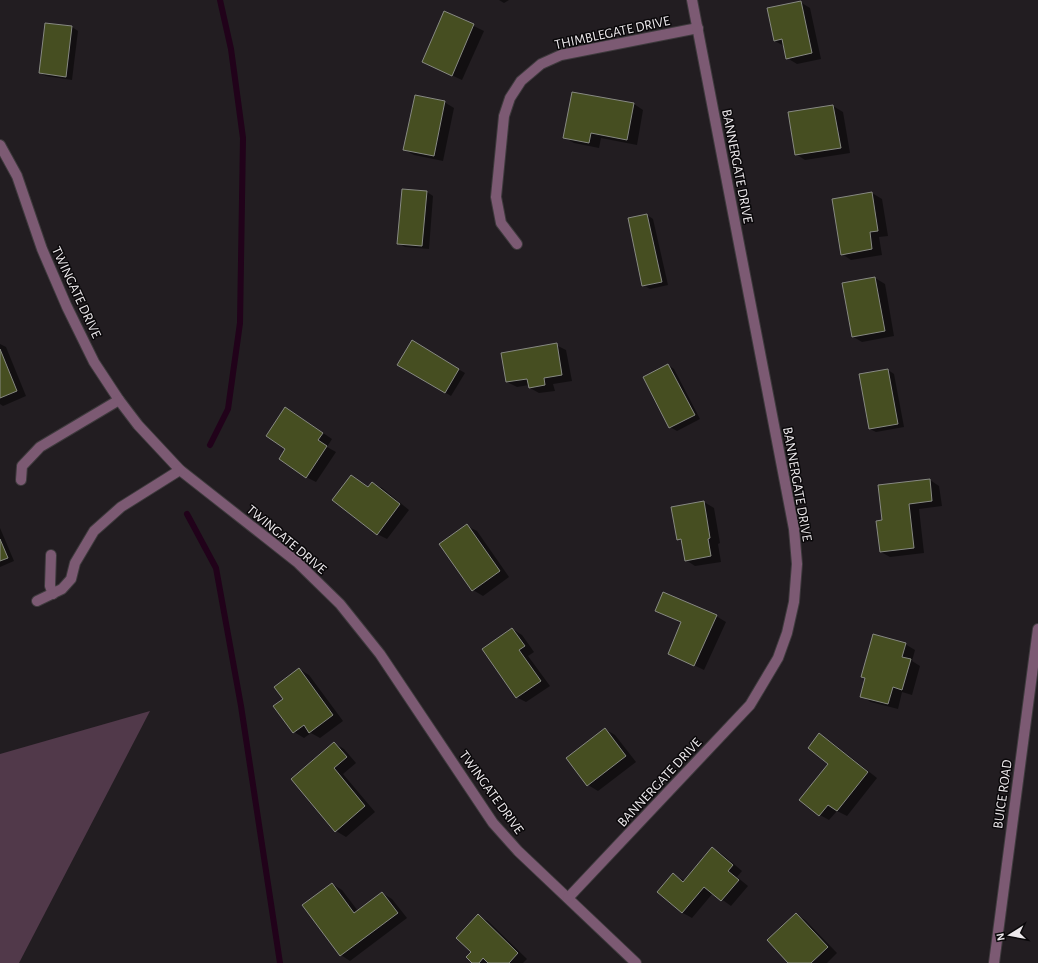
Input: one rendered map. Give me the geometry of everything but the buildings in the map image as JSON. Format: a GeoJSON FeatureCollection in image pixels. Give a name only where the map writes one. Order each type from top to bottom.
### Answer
{"type":"FeatureCollection","features":[{"type":"Feature","properties":{"kind":"street","name":"BANNERGATE DRIVE"},"geometry":{"type":"LineString","coordinates":[[568,898],[750,705],[778,658],[787,633],[794,602],[797,564],[794,529],[692,0]]}},
{"type":"Feature","properties":{"kind":"street","name":"THIMBLEGATE DRIVE"},"geometry":{"type":"LineString","coordinates":[[517,244],[501,223],[496,196],[504,116],[510,98],[521,81],[541,64],[561,55],[698,28]]}},
{"type":"Feature","properties":{"kind":"street","name":"TWINGATE DRIVE"},"geometry":{"type":"LineString","coordinates":[[0,145],[17,176],[42,249],[66,307],[94,362],[119,400],[138,424],[180,470],[297,562],[340,604],[380,654],[493,823],[518,851],[636,963]]}},
{"type":"Feature","properties":{"kind":"street"},"geometry":{"type":"LineString","coordinates":[[21,480],[22,466],[40,447],[119,400]]}},
{"type":"Feature","properties":{"kind":"street"},"geometry":{"type":"LineString","coordinates":[[37,601],[62,589],[71,579],[75,563],[94,531],[121,507],[180,470]]}},
{"type":"Feature","properties":{"kind":"street"},"geometry":{"type":"LineString","coordinates":[[51,555],[50,586],[53,594]]}},
{"type":"Feature","properties":{"kind":"street","name":"BUICE ROAD"},"geometry":{"type":"LineString","coordinates":[[994,963],[1038,628]]}},
{"type":"Feature","properties":{"kind":"shaded area"},"geometry":{"type":"Polygon","coordinates":[[[150,711],[19,963],[0,963],[0,754],[150,711]]]}},
{"type":"Feature","properties":{"kind":"waterway"},"geometry":{"type":"LineString","coordinates":[[210,445],[228,409],[240,323],[243,138],[231,49],[220,0]]}},
{"type":"Feature","properties":{"kind":"waterway"},"geometry":{"type":"LineString","coordinates":[[187,514],[216,568],[241,706],[280,963]]}}]}
